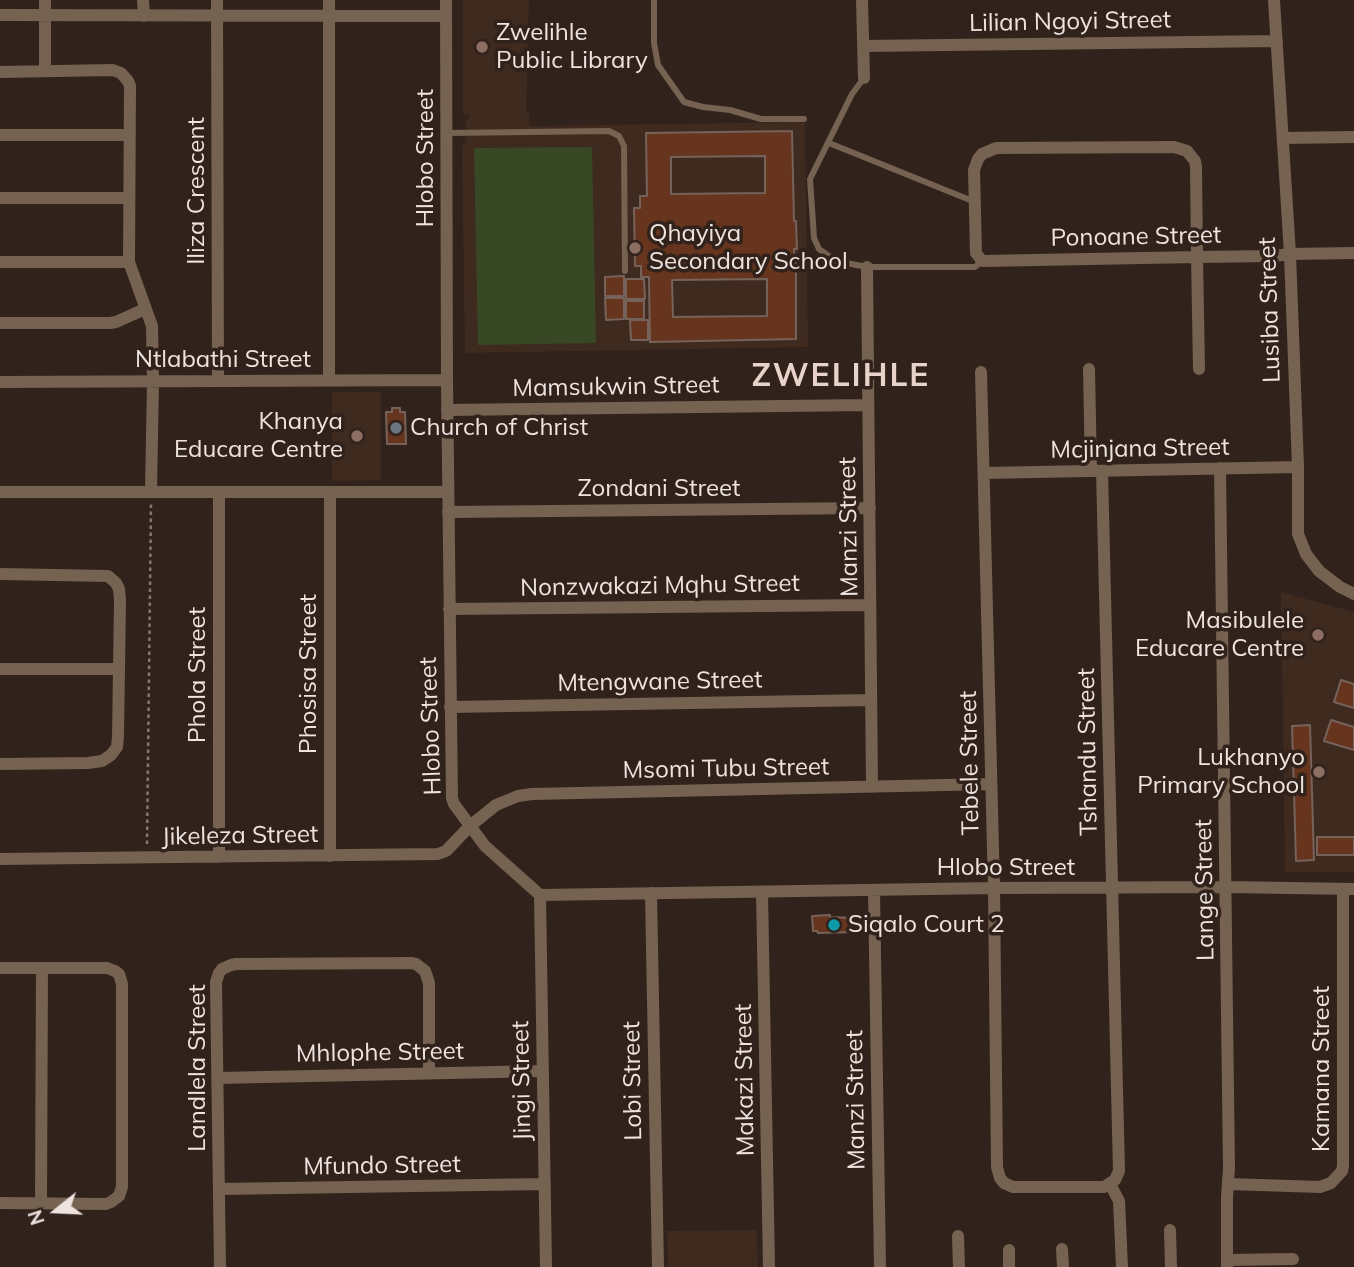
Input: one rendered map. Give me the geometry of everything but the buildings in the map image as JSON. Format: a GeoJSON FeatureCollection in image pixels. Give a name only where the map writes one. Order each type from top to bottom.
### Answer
{"type":"FeatureCollection","features":[{"type":"Feature","properties":{"kind":"street"},"geometry":{"type":"LineString","coordinates":[[45,0],[45,71]]}},
{"type":"Feature","properties":{"kind":"street"},"geometry":{"type":"LineString","coordinates":[[143,0],[144,16]]}},
{"type":"Feature","properties":{"kind":"street","name":"Iliza Crescent"},"geometry":{"type":"LineString","coordinates":[[217,0],[218,381]]}},
{"type":"Feature","properties":{"kind":"street"},"geometry":{"type":"LineString","coordinates":[[328,0],[329,381]]}},
{"type":"Feature","properties":{"kind":"street","name":"Hlobo Street"},"geometry":{"type":"LineString","coordinates":[[446,0],[452,798],[485,846],[540,895],[994,888],[1348,889]]}},
{"type":"Feature","properties":{"kind":"street"},"geometry":{"type":"LineString","coordinates":[[862,0],[864,78]]}},
{"type":"Feature","properties":{"kind":"street","name":"Lusiba Street"},"geometry":{"type":"LineString","coordinates":[[1274,0],[1290,254],[1298,467],[1297,522],[1306,554],[1319,571],[1354,594]]}},
{"type":"Feature","properties":{"kind":"street"},"geometry":{"type":"LineString","coordinates":[[0,15],[446,16]]}},
{"type":"Feature","properties":{"kind":"street","name":"Lilian Ngoyi Street"},"geometry":{"type":"LineString","coordinates":[[863,46],[1277,41]]}},
{"type":"Feature","properties":{"kind":"street"},"geometry":{"type":"LineString","coordinates":[[0,72],[113,70],[121,73],[130,86],[129,262],[152,326],[151,492]]}},
{"type":"Feature","properties":{"kind":"street"},"geometry":{"type":"LineString","coordinates":[[0,135],[130,135]]}},
{"type":"Feature","properties":{"kind":"street"},"geometry":{"type":"LineString","coordinates":[[1283,138],[1354,137]]}},
{"type":"Feature","properties":{"kind":"street"},"geometry":{"type":"LineString","coordinates":[[982,261],[976,253],[975,202],[975,164],[982,154],[992,149],[1181,148],[1191,156],[1196,167],[1199,369]]}},
{"type":"Feature","properties":{"kind":"street"},"geometry":{"type":"LineString","coordinates":[[0,198],[129,198]]}},
{"type":"Feature","properties":{"kind":"street","name":"Ponoane Street"},"geometry":{"type":"LineString","coordinates":[[982,261],[1354,253]]}},
{"type":"Feature","properties":{"kind":"street"},"geometry":{"type":"LineString","coordinates":[[0,262],[129,262]]}},
{"type":"Feature","properties":{"kind":"street","name":"Manzi Street"},"geometry":{"type":"LineString","coordinates":[[867,267],[872,787]]}},
{"type":"Feature","properties":{"kind":"street"},"geometry":{"type":"LineString","coordinates":[[0,323],[110,323],[145,309]]}},
{"type":"Feature","properties":{"kind":"street","name":"Tshandu Street"},"geometry":{"type":"LineString","coordinates":[[1089,369],[1097,471],[1112,888],[1119,1171],[1110,1184]]}},
{"type":"Feature","properties":{"kind":"street","name":"Tebele Street"},"geometry":{"type":"LineString","coordinates":[[981,372],[998,1173],[1004,1183],[1013,1187],[1110,1184]]}},
{"type":"Feature","properties":{"kind":"street","name":"Ntlabathi Street"},"geometry":{"type":"LineString","coordinates":[[0,382],[447,380]]}},
{"type":"Feature","properties":{"kind":"street","name":"Mamsukwin Street"},"geometry":{"type":"LineString","coordinates":[[447,410],[869,405]]}},
{"type":"Feature","properties":{"kind":"street","name":"Mcjinjana Street"},"geometry":{"type":"LineString","coordinates":[[984,473],[1298,467]]}},
{"type":"Feature","properties":{"kind":"street","name":"Lange Street"},"geometry":{"type":"LineString","coordinates":[[1220,468],[1226,887],[1227,1264]]}},
{"type":"Feature","properties":{"kind":"street"},"geometry":{"type":"LineString","coordinates":[[0,492],[448,492]]}},
{"type":"Feature","properties":{"kind":"street","name":"Phola Street"},"geometry":{"type":"LineString","coordinates":[[219,492],[219,857]]}},
{"type":"Feature","properties":{"kind":"street","name":"Phosisa Street"},"geometry":{"type":"LineString","coordinates":[[330,492],[330,856]]}},
{"type":"Feature","properties":{"kind":"street","name":"Zondani Street"},"geometry":{"type":"LineString","coordinates":[[448,512],[870,508]]}},
{"type":"Feature","properties":{"kind":"street"},"geometry":{"type":"LineString","coordinates":[[0,574],[101,575],[113,579],[119,589],[120,600],[117,747],[102,761],[88,764],[0,764]]}},
{"type":"Feature","properties":{"kind":"street","name":"Nonzwakazi Mqhu Street"},"geometry":{"type":"LineString","coordinates":[[449,609],[870,605]]}},
{"type":"Feature","properties":{"kind":"street"},"geometry":{"type":"LineString","coordinates":[[0,669],[118,669]]}},
{"type":"Feature","properties":{"kind":"street","name":"Mtengwane Street"},"geometry":{"type":"LineString","coordinates":[[450,707],[871,700]]}},
{"type":"Feature","properties":{"kind":"street","name":"Msomi Tubu Street"},"geometry":{"type":"LineString","coordinates":[[470,826],[487,811],[505,801],[532,794],[991,784]]}},
{"type":"Feature","properties":{"kind":"street","name":"Jikeleza Street"},"geometry":{"type":"LineString","coordinates":[[0,859],[438,854],[446,851],[470,826]]}},
{"type":"Feature","properties":{"kind":"street","name":"Kamana Street"},"geometry":{"type":"LineString","coordinates":[[1228,1184],[1320,1186],[1331,1183],[1349,1166],[1348,889]]}},
{"type":"Feature","properties":{"kind":"street","name":"Manzi Street"},"geometry":{"type":"LineString","coordinates":[[874,890],[880,1267]]}},
{"type":"Feature","properties":{"kind":"street","name":"Makazi Street"},"geometry":{"type":"LineString","coordinates":[[762,892],[769,1267]]}},
{"type":"Feature","properties":{"kind":"street","name":"Lobi Street"},"geometry":{"type":"LineString","coordinates":[[651,893],[658,1267]]}},
{"type":"Feature","properties":{"kind":"street","name":"Jingi Street"},"geometry":{"type":"LineString","coordinates":[[540,895],[547,1267]]}},
{"type":"Feature","properties":{"kind":"street","name":"Landlela Street"},"geometry":{"type":"LineString","coordinates":[[220,1267],[217,978],[222,969],[236,964],[411,963],[421,967],[428,976],[429,983],[429,1073]]}},
{"type":"Feature","properties":{"kind":"street"},"geometry":{"type":"LineString","coordinates":[[0,968],[107,968],[119,974],[122,984],[122,1187],[116,1199],[106,1204],[0,1203]]}},
{"type":"Feature","properties":{"kind":"street"},"geometry":{"type":"LineString","coordinates":[[41,1203],[42,968]]}},
{"type":"Feature","properties":{"kind":"street","name":"Mhlophe Street"},"geometry":{"type":"LineString","coordinates":[[218,1078],[543,1072]]}},
{"type":"Feature","properties":{"kind":"street","name":"Mfundo Street"},"geometry":{"type":"LineString","coordinates":[[219,1189],[545,1184]]}},
{"type":"Feature","properties":{"kind":"street"},"geometry":{"type":"LineString","coordinates":[[1110,1184],[1119,1201],[1122,1267]]}},
{"type":"Feature","properties":{"kind":"street"},"geometry":{"type":"LineString","coordinates":[[1170,1230],[1171,1267]]}},
{"type":"Feature","properties":{"kind":"street"},"geometry":{"type":"LineString","coordinates":[[958,1236],[959,1267]]}},
{"type":"Feature","properties":{"kind":"street"},"geometry":{"type":"LineString","coordinates":[[1062,1249],[1063,1267]]}},
{"type":"Feature","properties":{"kind":"street"},"geometry":{"type":"LineString","coordinates":[[1009,1250],[1009,1267]]}},
{"type":"Feature","properties":{"kind":"street"},"geometry":{"type":"LineString","coordinates":[[1227,1264],[1293,1259]]}},
{"type":"Feature","properties":{"kind":"lane"},"geometry":{"type":"LineString","coordinates":[[654,0],[654,43],[658,65],[684,103],[761,118],[804,119]]}},
{"type":"Feature","properties":{"kind":"lane"},"geometry":{"type":"LineString","coordinates":[[864,78],[852,94],[810,179],[814,238],[819,249],[836,261],[867,267],[975,267],[982,261]]}},
{"type":"Feature","properties":{"kind":"lane"},"geometry":{"type":"LineString","coordinates":[[447,133],[609,131],[620,136],[624,146],[625,271]]}},
{"type":"Feature","properties":{"kind":"lane"},"geometry":{"type":"LineString","coordinates":[[829,143],[975,202]]}},
{"type":"Feature","properties":{"kind":"path"},"geometry":{"type":"LineString","coordinates":[[147,858],[151,492]]}},
{"type":"Feature","properties":{"kind":"shaded area","name":"Qhayiya Secondary School"},"geometry":{"type":"Polygon","coordinates":[[[463,0],[529,0],[526,113],[529,113],[530,126],[805,122],[808,347],[465,353],[462,146],[466,141],[466,121],[470,117],[469,114],[463,114],[463,0]]]}},
{"type":"Feature","properties":{"kind":"shaded area","name":"Khanya Educare Centre"},"geometry":{"type":"Polygon","coordinates":[[[332,392],[381,392],[381,480],[332,481],[332,392]]]}},
{"type":"Feature","properties":{"kind":"shaded area","name":"Lukhanyo Primary School"},"geometry":{"type":"Polygon","coordinates":[[[1281,592],[1354,612],[1354,872],[1285,872],[1281,592]]]}},
{"type":"Feature","properties":{"kind":"shaded area"},"geometry":{"type":"Polygon","coordinates":[[[757,1230],[758,1267],[668,1267],[667,1231],[757,1230]]]}},
{"type":"Feature","properties":{"kind":"green space"},"geometry":{"type":"Polygon","coordinates":[[[592,147],[596,343],[478,345],[474,148],[592,147]]]}},
{"type":"Feature","properties":{"kind":"place","name":"Zwelihle Public Library"},"geometry":{"type":"Point","coordinates":[482,47]}},
{"type":"Feature","properties":{"kind":"place","name":"Qhayiya Secondary School"},"geometry":{"type":"Point","coordinates":[635,248]}},
{"type":"Feature","properties":{"kind":"place","name":"Church of Christ"},"geometry":{"type":"Point","coordinates":[396,428]}},
{"type":"Feature","properties":{"kind":"place","name":"Khanya Educare Centre"},"geometry":{"type":"Point","coordinates":[357,436]}},
{"type":"Feature","properties":{"kind":"place","name":"Masibulele Educare Centre"},"geometry":{"type":"Point","coordinates":[1318,635]}},
{"type":"Feature","properties":{"kind":"place","name":"Lukhanyo Primary School"},"geometry":{"type":"Point","coordinates":[1319,772]}},
{"type":"Feature","properties":{"kind":"place","name":"Siqalo Court 2"},"geometry":{"type":"Point","coordinates":[834,925]}},
{"type":"Feature","properties":{"kind":"district","name":"ZWELIHLE"},"geometry":{"type":"Point","coordinates":[841,376]}}]}
